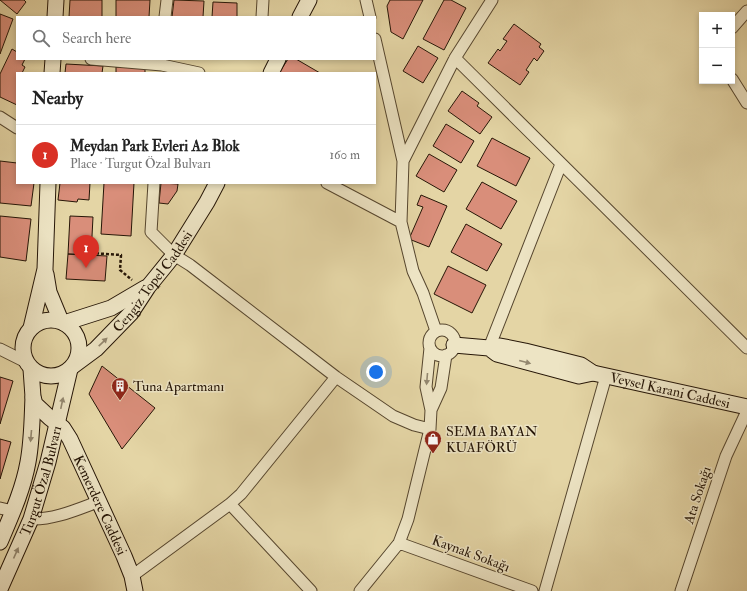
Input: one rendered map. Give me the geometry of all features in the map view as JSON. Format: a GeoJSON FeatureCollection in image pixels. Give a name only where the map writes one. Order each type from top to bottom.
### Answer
{"type":"FeatureCollection","features":[{"type":"Feature","properties":{"kind":"main road"},"geometry":{"type":"LineString","coordinates":[[55,16],[56,0]]}},
{"type":"Feature","properties":{"kind":"main road"},"geometry":{"type":"LineString","coordinates":[[301,16],[309,0]]}},
{"type":"Feature","properties":{"kind":"main road"},"geometry":{"type":"LineString","coordinates":[[52,72],[53,60]]}},
{"type":"Feature","properties":{"kind":"main road"},"geometry":{"type":"LineString","coordinates":[[272,72],[278,60]]}},
{"type":"Feature","properties":{"kind":"main road"},"geometry":{"type":"LineString","coordinates":[[31,328],[45,269],[48,184]]}},
{"type":"Feature","properties":{"kind":"main road","name":"Cengiz Topel Caddesi"},"geometry":{"type":"LineString","coordinates":[[71,367],[86,357],[113,333],[131,313],[145,288],[174,255],[216,184]]}},
{"type":"Feature","properties":{"kind":"main road"},"geometry":{"type":"LineString","coordinates":[[45,269],[49,292],[62,322]]}},
{"type":"Feature","properties":{"kind":"main road"},"geometry":{"type":"LineString","coordinates":[[62,322],[111,308],[145,288]]}},
{"type":"Feature","properties":{"kind":"main road"},"geometry":{"type":"LineString","coordinates":[[45,320],[62,322],[76,335],[79,351],[77,359],[71,367],[60,375],[45,376],[37,373],[28,365],[22,348],[23,340],[31,328],[37,323],[45,320]]}},
{"type":"Feature","properties":{"kind":"main road","name":"Veysel Karani Caddesi"},"geometry":{"type":"LineString","coordinates":[[450,350],[489,348],[497,354],[516,360],[579,376],[600,375],[747,407]]}},
{"type":"Feature","properties":{"kind":"main road","name":"Turgut Özal Bulvarı"},"geometry":{"type":"LineString","coordinates":[[0,542],[7,510],[23,484],[28,462],[33,397],[28,365]]}},
{"type":"Feature","properties":{"kind":"main road","name":"Turgut Özal Bulvarı"},"geometry":{"type":"LineString","coordinates":[[0,589],[31,518],[48,462],[71,367]]}},
{"type":"Feature","properties":{"kind":"main road","name":"Kemerdere Caddesi"},"geometry":{"type":"LineString","coordinates":[[33,397],[35,404],[64,428],[70,439],[124,556],[132,576],[135,591]]}},
{"type":"Feature","properties":{"kind":"street"},"geometry":{"type":"LineString","coordinates":[[165,16],[167,0]]}},
{"type":"Feature","properties":{"kind":"street"},"geometry":{"type":"LineString","coordinates":[[262,16],[263,0]]}},
{"type":"Feature","properties":{"kind":"street"},"geometry":{"type":"LineString","coordinates":[[366,0],[370,16]]}},
{"type":"Feature","properties":{"kind":"street"},"geometry":{"type":"LineString","coordinates":[[403,161],[455,58],[492,0]]}},
{"type":"Feature","properties":{"kind":"street"},"geometry":{"type":"LineString","coordinates":[[735,25],[747,11]]}},
{"type":"Feature","properties":{"kind":"street"},"geometry":{"type":"LineString","coordinates":[[376,43],[403,161],[401,222],[413,271],[423,293],[436,332]]}},
{"type":"Feature","properties":{"kind":"street"},"geometry":{"type":"LineString","coordinates":[[455,58],[747,348]]}},
{"type":"Feature","properties":{"kind":"street"},"geometry":{"type":"LineString","coordinates":[[101,60],[162,66],[194,72]]}},
{"type":"Feature","properties":{"kind":"street"},"geometry":{"type":"LineString","coordinates":[[735,84],[747,103]]}},
{"type":"Feature","properties":{"kind":"street"},"geometry":{"type":"LineString","coordinates":[[0,117],[16,127]]}},
{"type":"Feature","properties":{"kind":"street"},"geometry":{"type":"LineString","coordinates":[[489,348],[561,164]]}},
{"type":"Feature","properties":{"kind":"street"},"geometry":{"type":"LineString","coordinates":[[154,184],[151,232],[174,255],[190,265],[336,378],[393,416],[414,425],[430,429]]}},
{"type":"Feature","properties":{"kind":"street"},"geometry":{"type":"LineString","coordinates":[[329,184],[401,222]]}},
{"type":"Feature","properties":{"kind":"street"},"geometry":{"type":"LineString","coordinates":[[360,591],[399,543],[408,519],[430,429],[431,410],[426,387],[430,348],[429,339],[440,330],[449,332],[452,335],[442,388],[431,410]]}},
{"type":"Feature","properties":{"kind":"street"},"geometry":{"type":"LineString","coordinates":[[430,348],[436,355],[450,350]]}},
{"type":"Feature","properties":{"kind":"street"},"geometry":{"type":"LineString","coordinates":[[0,349],[28,365]]}},
{"type":"Feature","properties":{"kind":"street"},"geometry":{"type":"LineString","coordinates":[[545,591],[600,375]]}},
{"type":"Feature","properties":{"kind":"street"},"geometry":{"type":"LineString","coordinates":[[132,576],[230,504],[241,494],[336,378]]}},
{"type":"Feature","properties":{"kind":"street","name":"Ata Sokağı"},"geometry":{"type":"LineString","coordinates":[[681,591],[726,456],[747,410]]}},
{"type":"Feature","properties":{"kind":"street"},"geometry":{"type":"LineString","coordinates":[[31,518],[41,519],[56,516],[100,502]]}},
{"type":"Feature","properties":{"kind":"street"},"geometry":{"type":"LineString","coordinates":[[230,504],[311,591]]}},
{"type":"Feature","properties":{"kind":"street","name":"Kaynak Sokağı"},"geometry":{"type":"LineString","coordinates":[[399,543],[532,591]]}},
{"type":"Feature","properties":{"kind":"path"},"geometry":{"type":"LineString","coordinates":[[93,254],[121,255],[120,270],[145,288]]}},
{"type":"Feature","properties":{"kind":"building"},"geometry":{"type":"Polygon","coordinates":[[[0,0],[24,0],[26,2],[17,14],[0,0]]]}},
{"type":"Feature","properties":{"kind":"building"},"geometry":{"type":"Polygon","coordinates":[[[70,0],[102,0],[102,16],[69,16],[70,0]]]}},
{"type":"Feature","properties":{"kind":"building"},"geometry":{"type":"Polygon","coordinates":[[[116,0],[150,0],[149,16],[116,16],[116,0]]]}},
{"type":"Feature","properties":{"kind":"building"},"geometry":{"type":"Polygon","coordinates":[[[174,0],[204,1],[203,16],[172,16],[174,0]]]}},
{"type":"Feature","properties":{"kind":"building"},"geometry":{"type":"Polygon","coordinates":[[[390,0],[423,0],[403,39],[391,32],[387,6],[390,0]]]}},
{"type":"Feature","properties":{"kind":"building"},"geometry":{"type":"Polygon","coordinates":[[[444,0],[451,0],[466,8],[444,50],[423,39],[444,0]]]}},
{"type":"Feature","properties":{"kind":"building"},"geometry":{"type":"Polygon","coordinates":[[[213,2],[237,3],[237,16],[212,16],[213,2]]]}},
{"type":"Feature","properties":{"kind":"building"},"geometry":{"type":"Polygon","coordinates":[[[0,14],[13,19],[0,54],[0,14]]]}},
{"type":"Feature","properties":{"kind":"building"},"geometry":{"type":"Polygon","coordinates":[[[514,24],[541,44],[539,47],[544,51],[537,61],[534,58],[526,70],[529,72],[520,85],[488,63],[498,49],[500,51],[507,41],[503,39],[514,24]]]}},
{"type":"Feature","properties":{"kind":"building"},"geometry":{"type":"Polygon","coordinates":[[[418,46],[438,58],[423,83],[403,71],[418,46]]]}},
{"type":"Feature","properties":{"kind":"building"},"geometry":{"type":"Polygon","coordinates":[[[12,49],[16,51],[16,60],[24,60],[22,65],[25,67],[22,72],[16,72],[16,105],[0,97],[0,74],[12,49]]]}},
{"type":"Feature","properties":{"kind":"building"},"geometry":{"type":"Polygon","coordinates":[[[287,60],[298,60],[318,72],[280,72],[287,60]]]}},
{"type":"Feature","properties":{"kind":"building"},"geometry":{"type":"Polygon","coordinates":[[[66,64],[103,66],[102,72],[65,72],[66,64]]]}},
{"type":"Feature","properties":{"kind":"building"},"geometry":{"type":"Polygon","coordinates":[[[116,67],[145,68],[145,72],[116,72],[116,67]]]}},
{"type":"Feature","properties":{"kind":"building"},"geometry":{"type":"Polygon","coordinates":[[[462,91],[479,103],[477,106],[492,117],[480,134],[448,111],[462,91]]]}},
{"type":"Feature","properties":{"kind":"building"},"geometry":{"type":"Polygon","coordinates":[[[446,124],[474,141],[461,163],[433,146],[446,124]]]}},
{"type":"Feature","properties":{"kind":"building"},"geometry":{"type":"Polygon","coordinates":[[[492,138],[530,158],[516,186],[477,166],[492,138]]]}},
{"type":"Feature","properties":{"kind":"building"},"geometry":{"type":"Polygon","coordinates":[[[429,154],[457,170],[444,192],[416,176],[429,154]]]}},
{"type":"Feature","properties":{"kind":"building"},"geometry":{"type":"Polygon","coordinates":[[[0,161],[16,163],[16,184],[34,184],[31,206],[0,203],[0,161]]]}},
{"type":"Feature","properties":{"kind":"building"},"geometry":{"type":"Polygon","coordinates":[[[482,182],[517,201],[501,229],[466,209],[482,182]]]}},
{"type":"Feature","properties":{"kind":"building"},"geometry":{"type":"Polygon","coordinates":[[[60,184],[90,184],[89,200],[78,199],[77,202],[58,200],[60,184]]]}},
{"type":"Feature","properties":{"kind":"building"},"geometry":{"type":"Polygon","coordinates":[[[104,184],[134,184],[131,236],[101,234],[104,184]]]}},
{"type":"Feature","properties":{"kind":"building"},"geometry":{"type":"Polygon","coordinates":[[[161,184],[178,184],[177,191],[168,204],[159,203],[161,184]]]}},
{"type":"Feature","properties":{"kind":"building"},"geometry":{"type":"Polygon","coordinates":[[[421,195],[447,206],[429,247],[409,239],[423,207],[417,205],[421,195]]]}},
{"type":"Feature","properties":{"kind":"building"},"geometry":{"type":"Polygon","coordinates":[[[0,216],[31,219],[26,261],[0,257],[0,216]]]}},
{"type":"Feature","properties":{"kind":"building"},"geometry":{"type":"Polygon","coordinates":[[[70,216],[93,217],[91,255],[68,254],[70,216]]]}},
{"type":"Feature","properties":{"kind":"building"},"geometry":{"type":"Polygon","coordinates":[[[466,224],[502,244],[487,271],[451,252],[466,224]]]}},
{"type":"Feature","properties":{"kind":"building"},"geometry":{"type":"Polygon","coordinates":[[[68,254],[107,256],[105,281],[66,279],[68,254]]]}},
{"type":"Feature","properties":{"kind":"building"},"geometry":{"type":"Polygon","coordinates":[[[448,266],[486,285],[472,313],[434,294],[448,266]]]}},
{"type":"Feature","properties":{"kind":"building","name":"Tuna Apartmanı"},"geometry":{"type":"Polygon","coordinates":[[[102,366],[155,408],[122,449],[89,394],[102,366]]]}},
{"type":"Feature","properties":{"kind":"building"},"geometry":{"type":"Polygon","coordinates":[[[0,377],[13,381],[0,424],[0,377]]]}},
{"type":"Feature","properties":{"kind":"building"},"geometry":{"type":"Polygon","coordinates":[[[0,439],[11,442],[0,479],[0,439]]]}},
{"type":"Feature","properties":{"kind":"place","name":"Meydan Park Evleri A2 Blok"},"geometry":{"type":"Point","coordinates":[86,268]}},
{"type":"Feature","properties":{"kind":"place","name":"Tuna Apartmanı"},"geometry":{"type":"Point","coordinates":[120,401]}},
{"type":"Feature","properties":{"kind":"place","name":"SEMA BAYAN KUAFÖRÜ"},"geometry":{"type":"Point","coordinates":[433,454]}}]}
